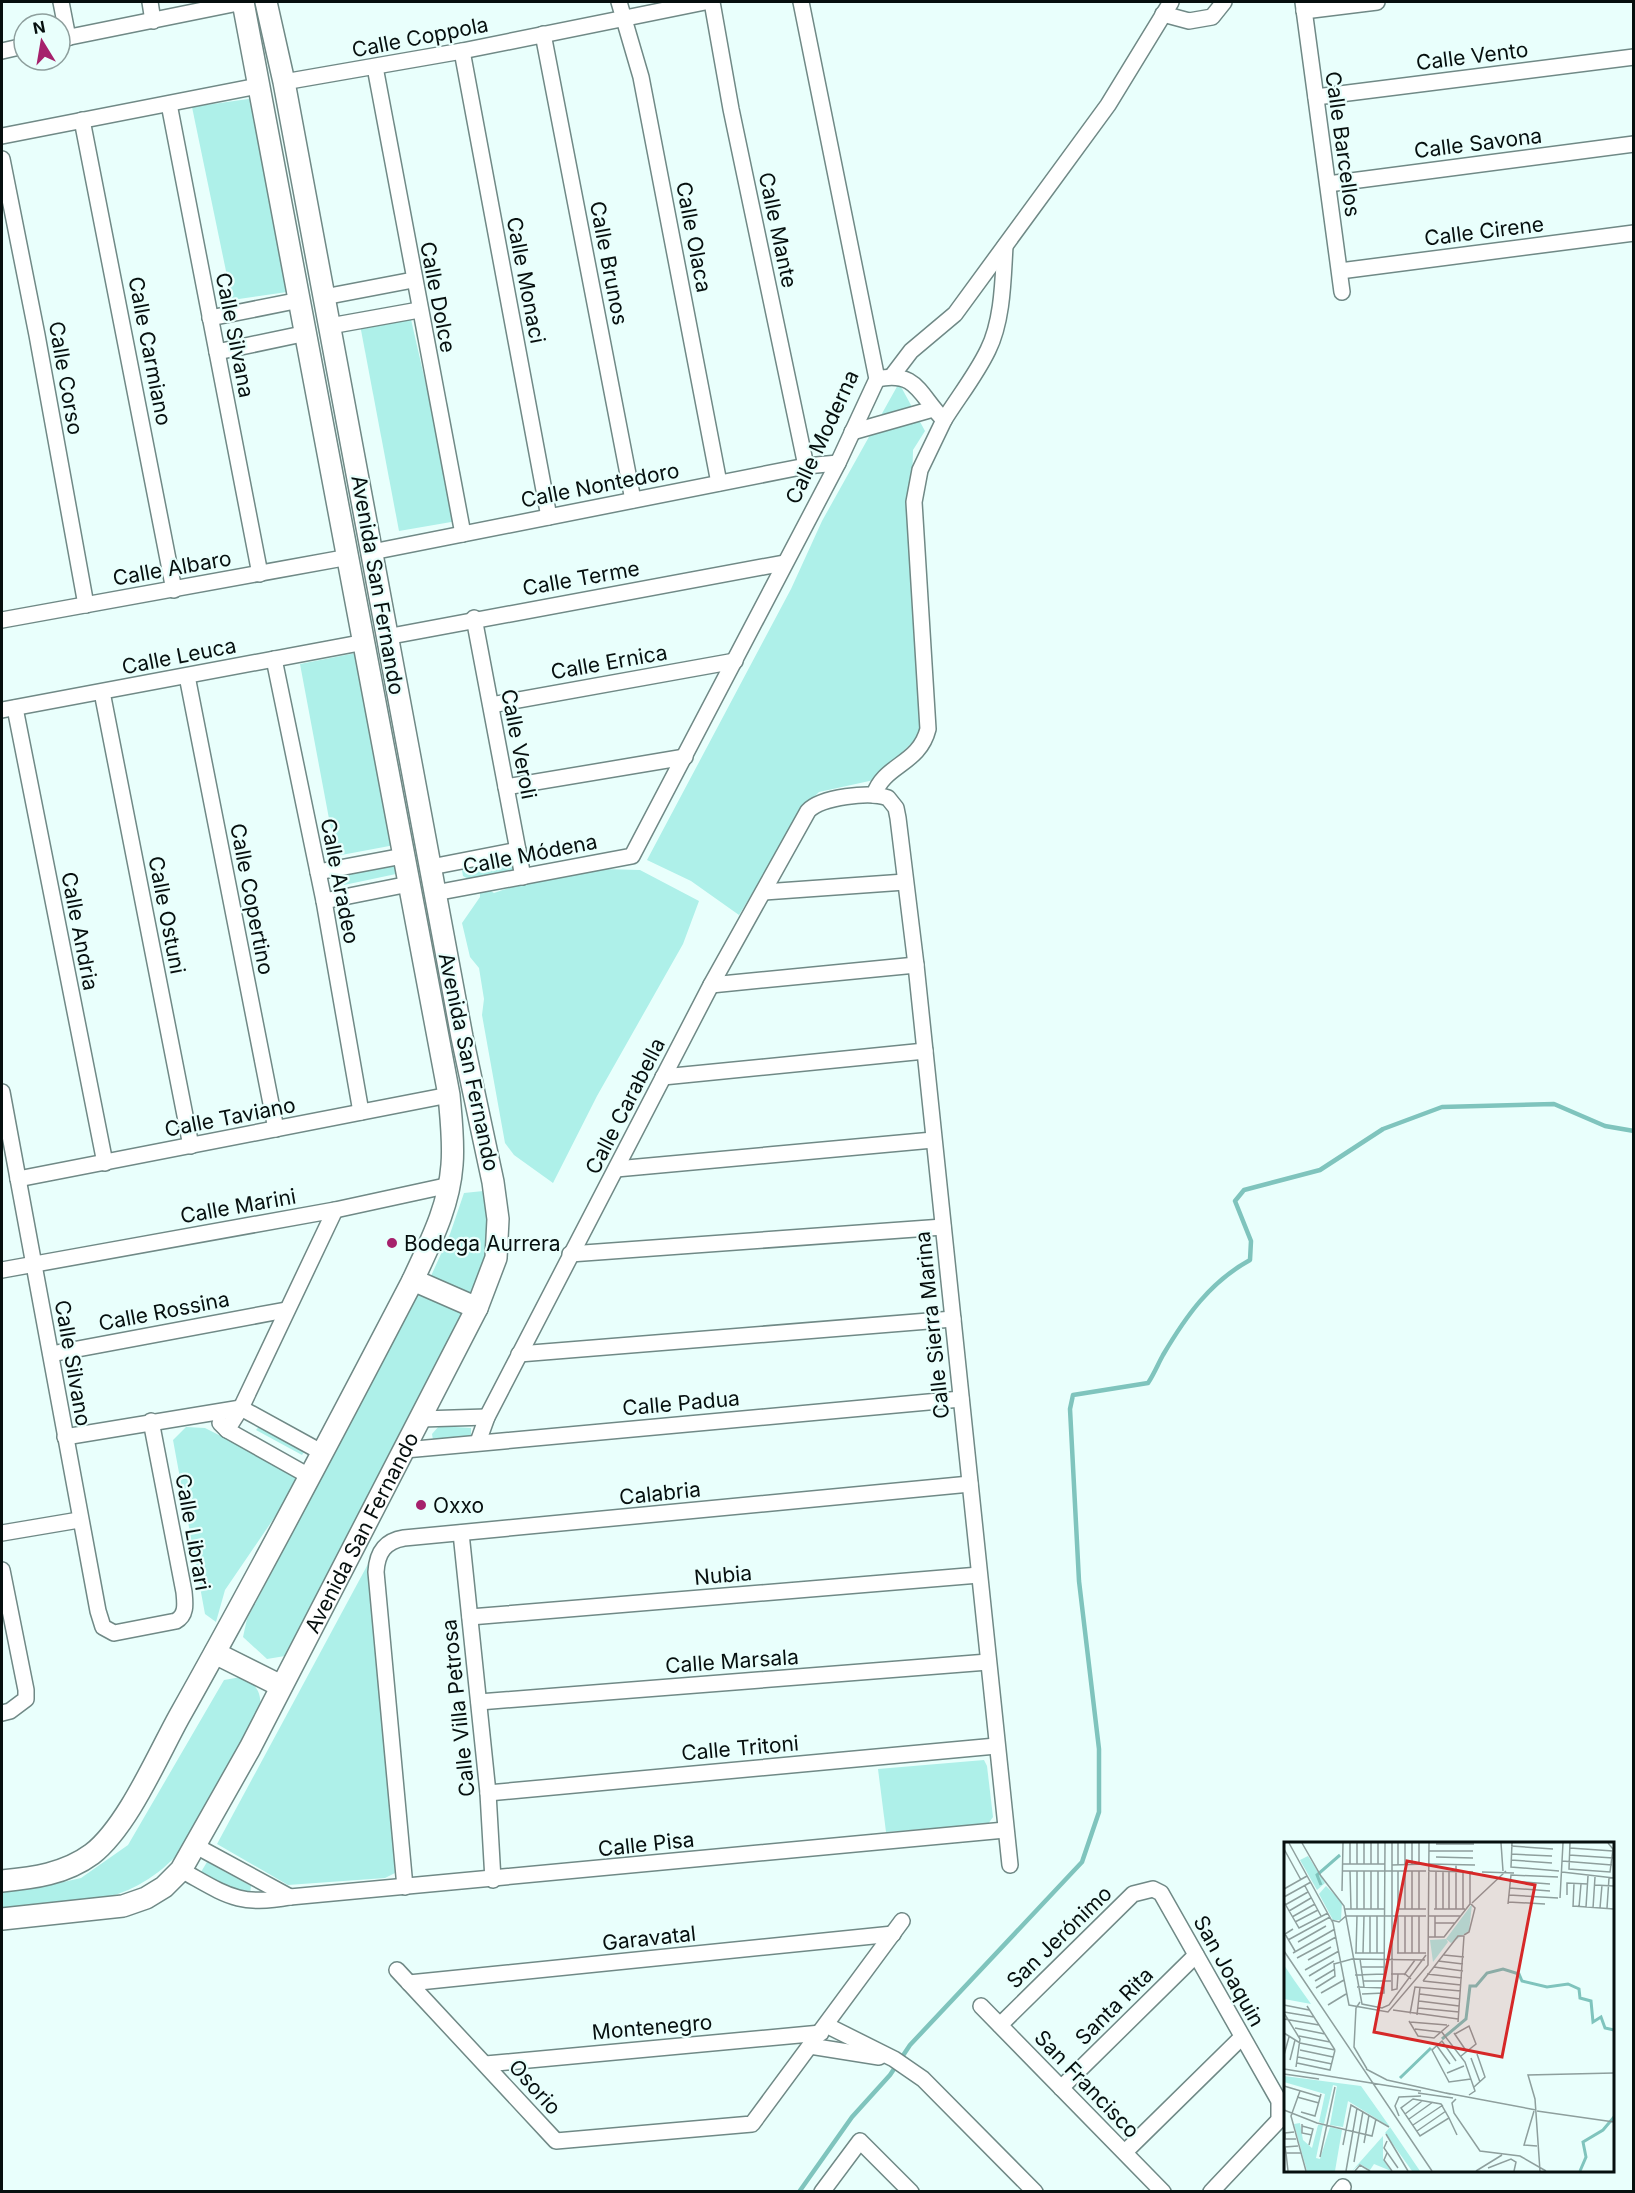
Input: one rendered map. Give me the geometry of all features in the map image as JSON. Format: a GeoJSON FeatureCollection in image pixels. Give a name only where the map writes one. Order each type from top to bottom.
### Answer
{"type":"FeatureCollection","features":[{"type":"Feature","properties":{"kind":"street"},"geometry":{"type":"LineString","coordinates":[[150,2],[153,21]]}},
{"type":"Feature","properties":{"kind":"street"},"geometry":{"type":"LineString","coordinates":[[72,37],[243,2]]}},
{"type":"Feature","properties":{"kind":"street","name":"Avenida San Fernando"},"geometry":{"type":"LineString","coordinates":[[2,1881],[36,1878],[68,1868],[92,1854],[118,1827],[323,1453],[413,1280],[436,1231],[450,1185],[452,1164],[449,1095],[243,2]]}},
{"type":"Feature","properties":{"kind":"street","name":"Avenida San Fernando"},"geometry":{"type":"LineString","coordinates":[[2,1919],[123,1906],[146,1898],[164,1887],[181,1870],[196,1846],[421,1419],[477,1308],[496,1258],[498,1219],[386,637],[284,82],[266,2]]}},
{"type":"Feature","properties":{"kind":"street","name":"Calle Coppola"},"geometry":{"type":"LineString","coordinates":[[284,82],[462,51],[543,34],[621,9],[705,2]]}},
{"type":"Feature","properties":{"kind":"street","name":"Calle Mante"},"geometry":{"type":"LineString","coordinates":[[712,2],[731,109],[806,466]]}},
{"type":"Feature","properties":{"kind":"street","name":"Calle Moderna"},"geometry":{"type":"LineString","coordinates":[[632,856],[735,662],[852,432],[885,377],[801,2]]}},
{"type":"Feature","properties":{"kind":"street"},"geometry":{"type":"LineString","coordinates":[[885,377],[911,351],[955,314],[1108,105],[1167,8],[1189,21],[1212,17],[1224,2]]}},
{"type":"Feature","properties":{"kind":"street"},"geometry":{"type":"LineString","coordinates":[[1304,6],[1377,2]]}},
{"type":"Feature","properties":{"kind":"street","name":"Calle Barcellos"},"geometry":{"type":"LineString","coordinates":[[1304,6],[1342,292]]}},
{"type":"Feature","properties":{"kind":"street","name":"Calle Olaca"},"geometry":{"type":"LineString","coordinates":[[621,9],[643,88],[719,483]]}},
{"type":"Feature","properties":{"kind":"street","name":"Calle Brunos"},"geometry":{"type":"LineString","coordinates":[[543,34],[633,500]]}},
{"type":"Feature","properties":{"kind":"street","name":"Calle Monaci"},"geometry":{"type":"LineString","coordinates":[[462,51],[549,517]]}},
{"type":"Feature","properties":{"kind":"street","name":"Calle Vento"},"geometry":{"type":"LineString","coordinates":[[1316,97],[1634,57]]}},
{"type":"Feature","properties":{"kind":"street","name":"Calle Dolce"},"geometry":{"type":"LineString","coordinates":[[375,67],[413,280],[463,534]]}},
{"type":"Feature","properties":{"kind":"street"},"geometry":{"type":"LineString","coordinates":[[2,136],[258,86]]}},
{"type":"Feature","properties":{"kind":"street","name":"Calle Silvana"},"geometry":{"type":"LineString","coordinates":[[169,104],[260,574]]}},
{"type":"Feature","properties":{"kind":"street","name":"Calle Carmiano"},"geometry":{"type":"LineString","coordinates":[[82,120],[174,590]]}},
{"type":"Feature","properties":{"kind":"street","name":"Calle Savona"},"geometry":{"type":"LineString","coordinates":[[1328,184],[1634,144]]}},
{"type":"Feature","properties":{"kind":"street","name":"Calle Corso"},"geometry":{"type":"LineString","coordinates":[[2,159],[37,334],[86,605]]}},
{"type":"Feature","properties":{"kind":"street","name":"Calle Cirene"},"geometry":{"type":"LineString","coordinates":[[1340,271],[1634,233]]}},
{"type":"Feature","properties":{"kind":"street"},"geometry":{"type":"LineString","coordinates":[[874,795],[882,778],[920,750],[928,729],[914,502],[920,470],[939,414],[990,348],[1002,283],[1005,244]]}},
{"type":"Feature","properties":{"kind":"street"},"geometry":{"type":"LineString","coordinates":[[324,297],[413,280]]}},
{"type":"Feature","properties":{"kind":"street"},"geometry":{"type":"LineString","coordinates":[[210,318],[300,300]]}},
{"type":"Feature","properties":{"kind":"street"},"geometry":{"type":"LineString","coordinates":[[330,326],[419,310]]}},
{"type":"Feature","properties":{"kind":"street"},"geometry":{"type":"LineString","coordinates":[[217,352],[307,333]]}},
{"type":"Feature","properties":{"kind":"street"},"geometry":{"type":"LineString","coordinates":[[885,377],[906,378],[939,414]]}},
{"type":"Feature","properties":{"kind":"street"},"geometry":{"type":"LineString","coordinates":[[852,432],[939,414]]}},
{"type":"Feature","properties":{"kind":"street","name":"Calle Nontedoro"},"geometry":{"type":"LineString","coordinates":[[372,552],[806,466],[838,463]]}},
{"type":"Feature","properties":{"kind":"street","name":"Calle Albaro"},"geometry":{"type":"LineString","coordinates":[[2,618],[174,590],[349,556]]}},
{"type":"Feature","properties":{"kind":"street","name":"Calle Terme"},"geometry":{"type":"LineString","coordinates":[[386,637],[474,618],[784,563]]}},
{"type":"Feature","properties":{"kind":"street"},"geometry":{"type":"LineString","coordinates":[[357,598],[379,593]]}},
{"type":"Feature","properties":{"kind":"street","name":"Calle Veroli"},"geometry":{"type":"LineString","coordinates":[[474,618],[523,877]]}},
{"type":"Feature","properties":{"kind":"street","name":"Calle Leuca"},"geometry":{"type":"LineString","coordinates":[[8,709],[364,642]]}},
{"type":"Feature","properties":{"kind":"street","name":"Calle Aradeo"},"geometry":{"type":"LineString","coordinates":[[274,659],[324,901],[361,1112]]}},
{"type":"Feature","properties":{"kind":"street","name":"Calle Ernica"},"geometry":{"type":"LineString","coordinates":[[491,705],[735,662]]}},
{"type":"Feature","properties":{"kind":"street","name":"Calle Copertino"},"geometry":{"type":"LineString","coordinates":[[187,676],[276,1129]]}},
{"type":"Feature","properties":{"kind":"street","name":"Calle Ostuni"},"geometry":{"type":"LineString","coordinates":[[102,692],[191,1146]]}},
{"type":"Feature","properties":{"kind":"street","name":"Calle Andria"},"geometry":{"type":"LineString","coordinates":[[8,709],[105,1163]]}},
{"type":"Feature","properties":{"kind":"street"},"geometry":{"type":"LineString","coordinates":[[506,787],[685,757]]}},
{"type":"Feature","properties":{"kind":"street","name":"Calle Carabella"},"geometry":{"type":"LineString","coordinates":[[478,1442],[487,1417],[570,1254],[711,986],[808,811],[824,801],[874,795]]}},
{"type":"Feature","properties":{"kind":"street","name":"Calle Sierra Marina"},"geometry":{"type":"LineString","coordinates":[[874,795],[888,798],[896,808],[916,964],[1010,1865]]}},
{"type":"Feature","properties":{"kind":"street","name":"Calle Módena"},"geometry":{"type":"LineString","coordinates":[[431,867],[518,850]]}},
{"type":"Feature","properties":{"kind":"street"},"geometry":{"type":"LineString","coordinates":[[318,872],[403,856]]}},
{"type":"Feature","properties":{"kind":"street","name":"Calle Módena"},"geometry":{"type":"LineString","coordinates":[[435,893],[632,856]]}},
{"type":"Feature","properties":{"kind":"street"},"geometry":{"type":"LineString","coordinates":[[764,892],[905,882]]}},
{"type":"Feature","properties":{"kind":"street"},"geometry":{"type":"LineString","coordinates":[[324,901],[409,884]]}},
{"type":"Feature","properties":{"kind":"street"},"geometry":{"type":"LineString","coordinates":[[711,986],[916,964]]}},
{"type":"Feature","properties":{"kind":"street"},"geometry":{"type":"LineString","coordinates":[[663,1077],[925,1051]]}},
{"type":"Feature","properties":{"kind":"street","name":"Calle Silvano"},"geometry":{"type":"LineString","coordinates":[[2,1092],[51,1354],[79,1520],[100,1622],[107,1631],[114,1633]]}},
{"type":"Feature","properties":{"kind":"street","name":"Calle Taviano"},"geometry":{"type":"LineString","coordinates":[[18,1179],[449,1095]]}},
{"type":"Feature","properties":{"kind":"street"},"geometry":{"type":"LineString","coordinates":[[616,1169],[933,1140]]}},
{"type":"Feature","properties":{"kind":"street","name":"Calle Marini"},"geometry":{"type":"LineString","coordinates":[[2,1270],[335,1210],[450,1185]]}},
{"type":"Feature","properties":{"kind":"street"},"geometry":{"type":"LineString","coordinates":[[227,1430],[241,1408],[335,1210]]}},
{"type":"Feature","properties":{"kind":"street"},"geometry":{"type":"LineString","coordinates":[[570,1254],[943,1227]]}},
{"type":"Feature","properties":{"kind":"street"},"geometry":{"type":"LineString","coordinates":[[413,1280],[477,1308]]}},
{"type":"Feature","properties":{"kind":"street","name":"Calle Rossina"},"geometry":{"type":"LineString","coordinates":[[51,1354],[286,1310]]}},
{"type":"Feature","properties":{"kind":"street"},"geometry":{"type":"LineString","coordinates":[[519,1354],[953,1319]]}},
{"type":"Feature","properties":{"kind":"street","name":"Calle Padua"},"geometry":{"type":"LineString","coordinates":[[405,1450],[961,1399]]}},
{"type":"Feature","properties":{"kind":"street"},"geometry":{"type":"LineString","coordinates":[[65,1437],[151,1421],[241,1408],[323,1453]]}},
{"type":"Feature","properties":{"kind":"street"},"geometry":{"type":"LineString","coordinates":[[209,1412],[227,1430],[309,1476]]}},
{"type":"Feature","properties":{"kind":"street"},"geometry":{"type":"LineString","coordinates":[[421,1419],[487,1417]]}},
{"type":"Feature","properties":{"kind":"street","name":"Calle Librari"},"geometry":{"type":"LineString","coordinates":[[114,1633],[176,1622],[181,1619],[184,1609],[184,1592],[151,1421]]}},
{"type":"Feature","properties":{"kind":"street","name":"Calabria"},"geometry":{"type":"LineString","coordinates":[[405,1887],[376,1572],[377,1560],[390,1542],[461,1533],[970,1484]]}},
{"type":"Feature","properties":{"kind":"street"},"geometry":{"type":"LineString","coordinates":[[2,1533],[79,1520]]}},
{"type":"Feature","properties":{"kind":"street","name":"Calle Villa Petrosa"},"geometry":{"type":"LineString","coordinates":[[461,1533],[488,1792],[493,1880]]}},
{"type":"Feature","properties":{"kind":"street"},"geometry":{"type":"LineString","coordinates":[[2,1569],[7,1622],[26,1699],[10,1711],[2,1713]]}},
{"type":"Feature","properties":{"kind":"street","name":"Nubia"},"geometry":{"type":"LineString","coordinates":[[470,1617],[979,1575]]}},
{"type":"Feature","properties":{"kind":"street"},"geometry":{"type":"LineString","coordinates":[[215,1653],[281,1686]]}},
{"type":"Feature","properties":{"kind":"street","name":"Calle Marsala"},"geometry":{"type":"LineString","coordinates":[[479,1702],[988,1662]]}},
{"type":"Feature","properties":{"kind":"street","name":"Calle Tritoni"},"geometry":{"type":"LineString","coordinates":[[488,1792],[996,1746]]}},
{"type":"Feature","properties":{"kind":"street","name":"Calle Pisa"},"geometry":{"type":"LineString","coordinates":[[181,1870],[237,1900],[266,1902],[290,1897],[493,1880],[1005,1830]]}},
{"type":"Feature","properties":{"kind":"street"},"geometry":{"type":"LineString","coordinates":[[196,1846],[290,1897]]}},
{"type":"Feature","properties":{"kind":"street","name":"San Joaquin"},"geometry":{"type":"LineString","coordinates":[[1153,1889],[1161,1893],[1279,2101],[1279,2120],[1211,2192]]}},
{"type":"Feature","properties":{"kind":"street","name":"San Jerónimo"},"geometry":{"type":"LineString","coordinates":[[1000,2025],[1133,1894],[1153,1889]]}},
{"type":"Feature","properties":{"kind":"street"},"geometry":{"type":"LineString","coordinates":[[894,2059],[810,2046],[902,1921]]}},
{"type":"Feature","properties":{"kind":"street","name":"Garavatal"},"geometry":{"type":"LineString","coordinates":[[409,1983],[893,1934]]}},
{"type":"Feature","properties":{"kind":"street","name":"Santa Rita"},"geometry":{"type":"LineString","coordinates":[[1061,2088],[1196,1955]]}},
{"type":"Feature","properties":{"kind":"street","name":"Osorio"},"geometry":{"type":"LineString","coordinates":[[397,1970],[556,2141],[752,2124],[810,2046]]}},
{"type":"Feature","properties":{"kind":"street","name":"San Francisco"},"geometry":{"type":"LineString","coordinates":[[981,2006],[1163,2192]]}},
{"type":"Feature","properties":{"kind":"street"},"geometry":{"type":"LineString","coordinates":[[823,2029],[894,2059],[923,2079],[1035,2192]]}},
{"type":"Feature","properties":{"kind":"street","name":"Montenegro"},"geometry":{"type":"LineString","coordinates":[[486,2064],[823,2029]]}},
{"type":"Feature","properties":{"kind":"street"},"geometry":{"type":"LineString","coordinates":[[1125,2152],[1242,2037]]}},
{"type":"Feature","properties":{"kind":"street"},"geometry":{"type":"LineString","coordinates":[[822,2192],[860,2141],[911,2192]]}},
{"type":"Feature","properties":{"kind":"shaded area"},"geometry":{"type":"Polygon","coordinates":[[[255,98],[294,291],[232,300],[192,107],[255,98]]]}},
{"type":"Feature","properties":{"kind":"shaded area"},"geometry":{"type":"Polygon","coordinates":[[[410,315],[457,521],[399,531],[361,330],[362,322],[410,315]]]}},
{"type":"Feature","properties":{"kind":"shaded area"},"geometry":{"type":"Polygon","coordinates":[[[899,383],[925,431],[913,450],[910,559],[930,725],[874,780],[819,792],[807,804],[739,915],[691,881],[647,860],[791,589],[822,521],[899,383]]]}},
{"type":"Feature","properties":{"kind":"shaded area"},"geometry":{"type":"Polygon","coordinates":[[[361,652],[400,844],[336,856],[300,664],[361,652]]]}},
{"type":"Feature","properties":{"kind":"shaded area"},"geometry":{"type":"Polygon","coordinates":[[[517,856],[517,870],[470,880],[463,876],[462,870],[466,865],[517,856]]]}},
{"type":"Feature","properties":{"kind":"shaded area"},"geometry":{"type":"Polygon","coordinates":[[[396,863],[400,868],[396,874],[344,885],[339,879],[343,873],[396,863]]]}},
{"type":"Feature","properties":{"kind":"shaded area"},"geometry":{"type":"Polygon","coordinates":[[[568,868],[640,870],[699,901],[683,944],[597,1096],[553,1183],[514,1155],[505,1143],[482,1015],[484,999],[479,968],[470,957],[462,923],[480,897],[480,885],[494,893],[568,868]]]}},
{"type":"Feature","properties":{"kind":"shaded area"},"geometry":{"type":"Polygon","coordinates":[[[493,1190],[497,1214],[477,1299],[431,1276],[450,1234],[464,1193],[493,1190]]]}},
{"type":"Feature","properties":{"kind":"shaded area"},"geometry":{"type":"Polygon","coordinates":[[[419,1293],[467,1315],[291,1655],[267,1659],[243,1637],[247,1619],[419,1293]]]}},
{"type":"Feature","properties":{"kind":"shaded area"},"geometry":{"type":"Polygon","coordinates":[[[261,1424],[307,1448],[302,1455],[256,1430],[261,1424]]]}},
{"type":"Feature","properties":{"kind":"shaded area"},"geometry":{"type":"Polygon","coordinates":[[[439,1426],[471,1428],[471,1436],[465,1439],[433,1440],[432,1434],[439,1426]]]}},
{"type":"Feature","properties":{"kind":"shaded area"},"geometry":{"type":"Polygon","coordinates":[[[186,1427],[205,1428],[302,1477],[225,1590],[216,1622],[205,1614],[173,1440],[186,1427]]]}},
{"type":"Feature","properties":{"kind":"shaded area"},"geometry":{"type":"Polygon","coordinates":[[[368,1564],[395,1873],[385,1878],[288,1885],[217,1844],[368,1564]]]}},
{"type":"Feature","properties":{"kind":"shaded area"},"geometry":{"type":"Polygon","coordinates":[[[241,1677],[258,1690],[260,1712],[178,1854],[158,1872],[118,1894],[75,1903],[2,1909],[2,1889],[46,1886],[81,1878],[128,1845],[224,1680],[241,1677]]]}},
{"type":"Feature","properties":{"kind":"shaded area"},"geometry":{"type":"Polygon","coordinates":[[[984,1760],[987,1766],[993,1817],[988,1824],[886,1832],[878,1769],[984,1760]]]}},
{"type":"Feature","properties":{"kind":"shaded area"},"geometry":{"type":"Polygon","coordinates":[[[207,1862],[251,1886],[250,1894],[235,1893],[201,1872],[207,1862]]]}},
{"type":"Feature","properties":{"kind":"waterway"},"geometry":{"type":"LineString","coordinates":[[799,2192],[852,2117],[890,2075],[910,2045],[1082,1862],[1099,1812],[1099,1749],[1079,1581],[1070,1409],[1073,1395],[1148,1383],[1163,1355],[1200,1301],[1223,1279],[1250,1260],[1251,1241],[1235,1201],[1244,1190],[1320,1170],[1383,1129],[1442,1107],[1554,1104],[1605,1126],[1634,1131]]}},
{"type":"Feature","properties":{"kind":"place","name":"Bodega Aurrera"},"geometry":{"type":"Point","coordinates":[392,1243]}},
{"type":"Feature","properties":{"kind":"place","name":"Oxxo"},"geometry":{"type":"Point","coordinates":[421,1505]}}]}
